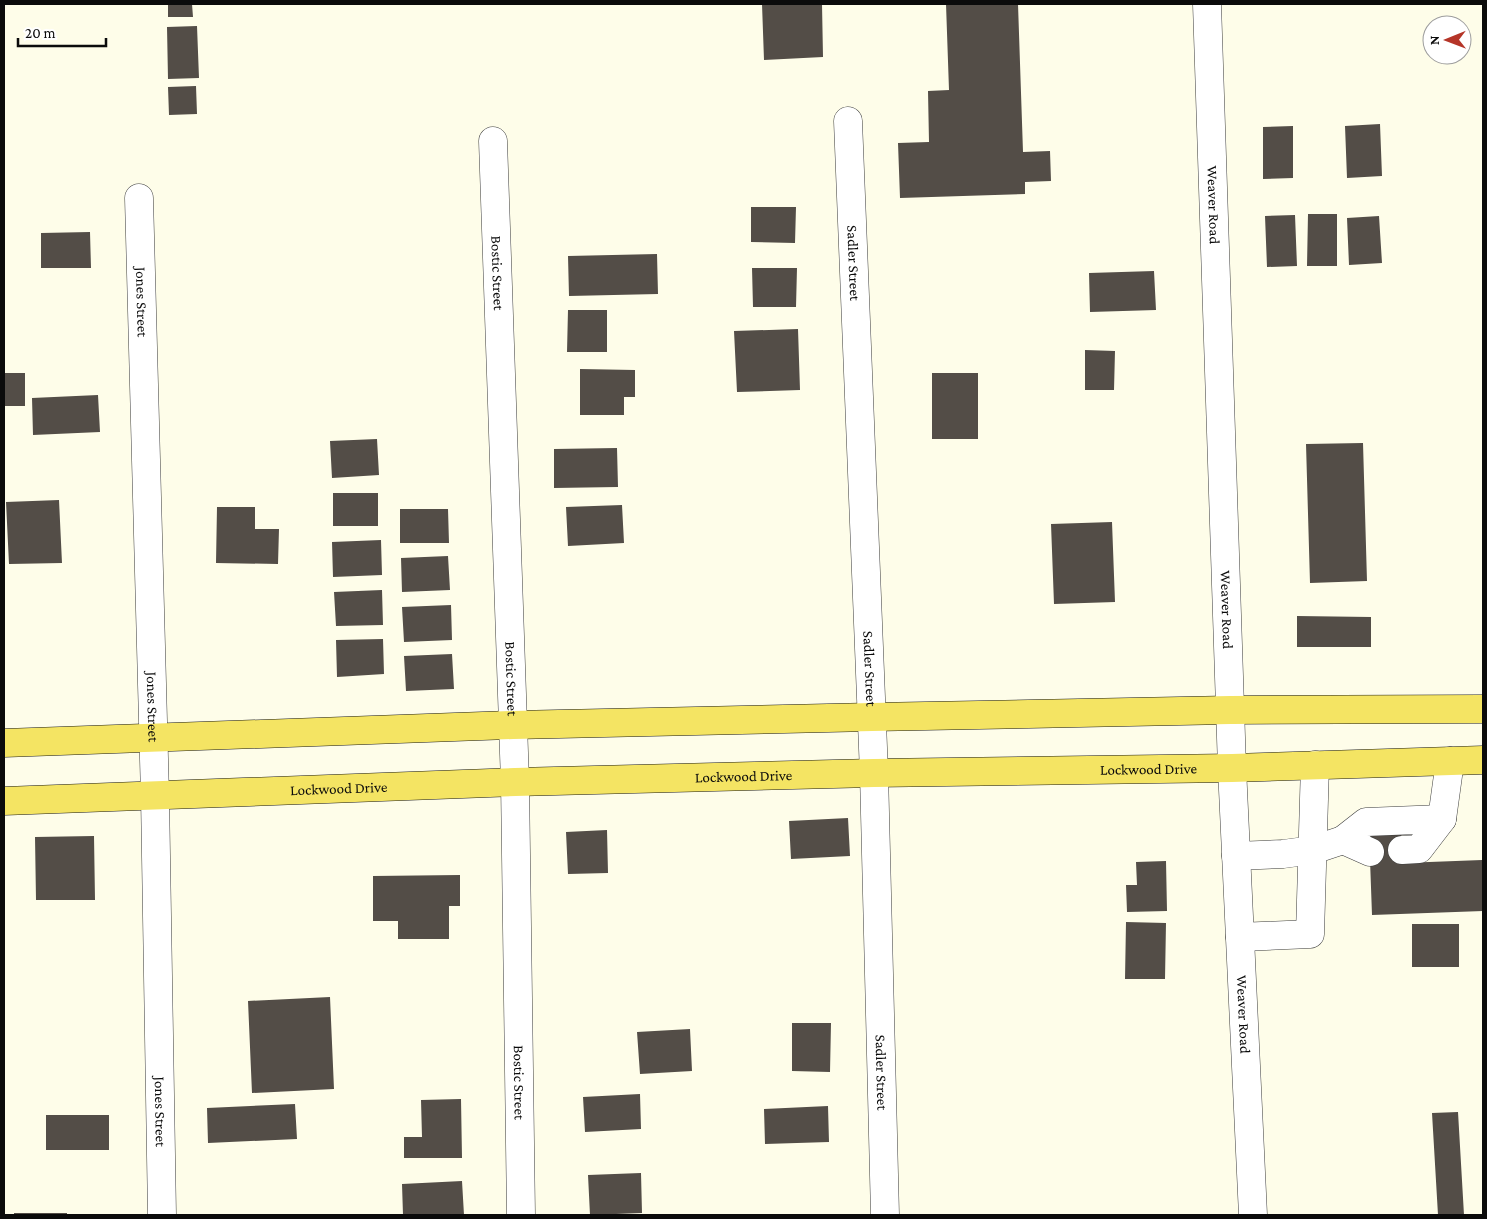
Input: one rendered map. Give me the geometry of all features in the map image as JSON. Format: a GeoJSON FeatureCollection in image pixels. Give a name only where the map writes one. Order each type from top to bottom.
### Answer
{"type":"FeatureCollection","features":[{"type":"Feature","properties":{"kind":"main road"},"geometry":{"type":"LineString","coordinates":[[4,744],[513,725],[1230,710],[1483,709]]}},
{"type":"Feature","properties":{"kind":"main road","name":"Lockwood Drive"},"geometry":{"type":"LineString","coordinates":[[4,802],[515,782],[874,773],[1232,768],[1483,760]]}},
{"type":"Feature","properties":{"kind":"street","name":"Weaver Road"},"geometry":{"type":"LineString","coordinates":[[1207,4],[1232,768],[1253,1215]]}},
{"type":"Feature","properties":{"kind":"street","name":"Sadler Street"},"geometry":{"type":"LineString","coordinates":[[848,121],[874,773],[885,1215]]}},
{"type":"Feature","properties":{"kind":"street","name":"Bostic Street"},"geometry":{"type":"LineString","coordinates":[[493,141],[515,782],[521,1215]]}},
{"type":"Feature","properties":{"kind":"street","name":"Jones Street"},"geometry":{"type":"LineString","coordinates":[[139,198],[155,796],[162,1215]]}},
{"type":"Feature","properties":{"kind":"street"},"geometry":{"type":"LineString","coordinates":[[1402,850],[1419,849],[1442,819],[1450,761]]}},
{"type":"Feature","properties":{"kind":"street"},"geometry":{"type":"LineString","coordinates":[[1240,937],[1310,934],[1315,765]]}},
{"type":"Feature","properties":{"kind":"street"},"geometry":{"type":"LineString","coordinates":[[1236,856],[1283,854],[1313,850],[1343,840],[1366,822],[1442,819]]}},
{"type":"Feature","properties":{"kind":"street"},"geometry":{"type":"LineString","coordinates":[[1343,840],[1370,852]]}},
{"type":"Feature","properties":{"kind":"building"},"geometry":{"type":"Polygon","coordinates":[[[168,4],[192,4],[193,17],[168,17],[168,4]]]}},
{"type":"Feature","properties":{"kind":"building"},"geometry":{"type":"Polygon","coordinates":[[[762,4],[822,4],[823,57],[764,60],[762,4]]]}},
{"type":"Feature","properties":{"kind":"building"},"geometry":{"type":"Polygon","coordinates":[[[946,4],[1018,4],[1023,152],[1050,151],[1051,181],[1025,182],[1025,194],[900,198],[898,143],[929,142],[928,91],[949,90],[946,4]]]}},
{"type":"Feature","properties":{"kind":"building"},"geometry":{"type":"Polygon","coordinates":[[[197,26],[199,78],[168,79],[167,27],[197,26]]]}},
{"type":"Feature","properties":{"kind":"building"},"geometry":{"type":"Polygon","coordinates":[[[196,86],[197,114],[169,115],[168,87],[196,86]]]}},
{"type":"Feature","properties":{"kind":"building"},"geometry":{"type":"Polygon","coordinates":[[[1380,124],[1382,176],[1347,178],[1345,126],[1380,124]]]}},
{"type":"Feature","properties":{"kind":"building"},"geometry":{"type":"Polygon","coordinates":[[[1293,126],[1293,178],[1263,179],[1263,127],[1293,126]]]}},
{"type":"Feature","properties":{"kind":"building"},"geometry":{"type":"Polygon","coordinates":[[[751,207],[796,207],[795,243],[751,242],[751,207]]]}},
{"type":"Feature","properties":{"kind":"building"},"geometry":{"type":"Polygon","coordinates":[[[1308,214],[1337,214],[1337,266],[1307,266],[1308,214]]]}},
{"type":"Feature","properties":{"kind":"building"},"geometry":{"type":"Polygon","coordinates":[[[1295,215],[1297,266],[1267,267],[1265,216],[1295,215]]]}},
{"type":"Feature","properties":{"kind":"building"},"geometry":{"type":"Polygon","coordinates":[[[1379,216],[1382,263],[1349,265],[1347,218],[1379,216]]]}},
{"type":"Feature","properties":{"kind":"building"},"geometry":{"type":"Polygon","coordinates":[[[90,232],[91,268],[41,268],[41,233],[90,232]]]}},
{"type":"Feature","properties":{"kind":"building"},"geometry":{"type":"Polygon","coordinates":[[[657,254],[658,294],[569,296],[568,256],[657,254]]]}},
{"type":"Feature","properties":{"kind":"building"},"geometry":{"type":"Polygon","coordinates":[[[752,268],[797,268],[796,307],[753,307],[752,268]]]}},
{"type":"Feature","properties":{"kind":"building"},"geometry":{"type":"Polygon","coordinates":[[[1154,271],[1156,310],[1090,312],[1089,273],[1154,271]]]}},
{"type":"Feature","properties":{"kind":"building"},"geometry":{"type":"Polygon","coordinates":[[[568,310],[607,310],[607,352],[567,352],[568,310]]]}},
{"type":"Feature","properties":{"kind":"building"},"geometry":{"type":"Polygon","coordinates":[[[798,329],[800,390],[737,392],[734,331],[798,329]]]}},
{"type":"Feature","properties":{"kind":"building"},"geometry":{"type":"Polygon","coordinates":[[[1085,350],[1115,351],[1114,390],[1085,390],[1085,350]]]}},
{"type":"Feature","properties":{"kind":"building"},"geometry":{"type":"Polygon","coordinates":[[[580,369],[635,370],[635,397],[624,397],[624,415],[580,415],[580,369]]]}},
{"type":"Feature","properties":{"kind":"building"},"geometry":{"type":"Polygon","coordinates":[[[4,373],[25,373],[25,406],[4,406],[4,373]]]}},
{"type":"Feature","properties":{"kind":"building"},"geometry":{"type":"Polygon","coordinates":[[[932,373],[978,373],[978,439],[932,439],[932,373]]]}},
{"type":"Feature","properties":{"kind":"building"},"geometry":{"type":"Polygon","coordinates":[[[98,395],[100,432],[33,435],[32,398],[98,395]]]}},
{"type":"Feature","properties":{"kind":"building"},"geometry":{"type":"Polygon","coordinates":[[[377,439],[379,475],[332,478],[330,441],[377,439]]]}},
{"type":"Feature","properties":{"kind":"building"},"geometry":{"type":"Polygon","coordinates":[[[1363,443],[1367,581],[1310,583],[1306,444],[1363,443]]]}},
{"type":"Feature","properties":{"kind":"building"},"geometry":{"type":"Polygon","coordinates":[[[617,448],[618,487],[554,488],[554,449],[617,448]]]}},
{"type":"Feature","properties":{"kind":"building"},"geometry":{"type":"Polygon","coordinates":[[[333,493],[378,493],[378,526],[333,526],[333,493]]]}},
{"type":"Feature","properties":{"kind":"building"},"geometry":{"type":"Polygon","coordinates":[[[59,500],[62,563],[9,564],[6,502],[59,500]]]}},
{"type":"Feature","properties":{"kind":"building"},"geometry":{"type":"Polygon","coordinates":[[[622,505],[624,543],[568,546],[566,507],[622,505]]]}},
{"type":"Feature","properties":{"kind":"building"},"geometry":{"type":"Polygon","coordinates":[[[217,507],[255,507],[255,529],[279,529],[278,564],[216,563],[217,507]]]}},
{"type":"Feature","properties":{"kind":"building"},"geometry":{"type":"Polygon","coordinates":[[[400,509],[448,509],[449,543],[400,543],[400,509]]]}},
{"type":"Feature","properties":{"kind":"building"},"geometry":{"type":"Polygon","coordinates":[[[1112,522],[1115,602],[1054,604],[1051,524],[1112,522]]]}},
{"type":"Feature","properties":{"kind":"building"},"geometry":{"type":"Polygon","coordinates":[[[381,540],[382,575],[333,577],[332,542],[381,540]]]}},
{"type":"Feature","properties":{"kind":"building"},"geometry":{"type":"Polygon","coordinates":[[[448,556],[450,590],[402,592],[401,558],[448,556]]]}},
{"type":"Feature","properties":{"kind":"building"},"geometry":{"type":"Polygon","coordinates":[[[382,590],[383,625],[336,626],[334,592],[382,590]]]}},
{"type":"Feature","properties":{"kind":"building"},"geometry":{"type":"Polygon","coordinates":[[[451,605],[452,640],[404,642],[402,607],[451,605]]]}},
{"type":"Feature","properties":{"kind":"building"},"geometry":{"type":"Polygon","coordinates":[[[1297,616],[1371,617],[1371,647],[1297,647],[1297,616]]]}},
{"type":"Feature","properties":{"kind":"building"},"geometry":{"type":"Polygon","coordinates":[[[383,639],[384,674],[337,677],[336,640],[383,639]]]}},
{"type":"Feature","properties":{"kind":"building"},"geometry":{"type":"Polygon","coordinates":[[[452,654],[454,689],[406,691],[404,656],[452,654]]]}},
{"type":"Feature","properties":{"kind":"building"},"geometry":{"type":"Polygon","coordinates":[[[848,818],[850,856],[791,859],[789,821],[848,818]]]}},
{"type":"Feature","properties":{"kind":"building"},"geometry":{"type":"Polygon","coordinates":[[[607,830],[608,873],[568,874],[566,832],[607,830]]]}},
{"type":"Feature","properties":{"kind":"building"},"geometry":{"type":"Polygon","coordinates":[[[1401,830],[1403,863],[1482,860],[1483,911],[1372,915],[1369,832],[1401,830]]]}},
{"type":"Feature","properties":{"kind":"building"},"geometry":{"type":"Polygon","coordinates":[[[94,836],[95,900],[36,900],[35,837],[94,836]]]}},
{"type":"Feature","properties":{"kind":"building"},"geometry":{"type":"Polygon","coordinates":[[[1166,861],[1167,911],[1127,912],[1126,885],[1137,885],[1136,862],[1166,861]]]}},
{"type":"Feature","properties":{"kind":"building"},"geometry":{"type":"Polygon","coordinates":[[[460,875],[460,906],[449,906],[449,939],[398,939],[398,921],[373,921],[373,876],[460,875]]]}},
{"type":"Feature","properties":{"kind":"building"},"geometry":{"type":"Polygon","coordinates":[[[1126,922],[1166,923],[1165,979],[1125,979],[1126,922]]]}},
{"type":"Feature","properties":{"kind":"building"},"geometry":{"type":"Polygon","coordinates":[[[1412,924],[1459,924],[1459,967],[1412,967],[1412,924]]]}},
{"type":"Feature","properties":{"kind":"building"},"geometry":{"type":"Polygon","coordinates":[[[330,997],[334,1089],[252,1093],[248,1001],[330,997]]]}},
{"type":"Feature","properties":{"kind":"building"},"geometry":{"type":"Polygon","coordinates":[[[792,1023],[831,1023],[830,1072],[792,1071],[792,1023]]]}},
{"type":"Feature","properties":{"kind":"building"},"geometry":{"type":"Polygon","coordinates":[[[690,1029],[692,1071],[640,1074],[637,1032],[690,1029]]]}},
{"type":"Feature","properties":{"kind":"building"},"geometry":{"type":"Polygon","coordinates":[[[640,1094],[641,1129],[585,1132],[583,1097],[640,1094]]]}},
{"type":"Feature","properties":{"kind":"building"},"geometry":{"type":"Polygon","coordinates":[[[461,1099],[462,1158],[404,1158],[404,1137],[422,1137],[421,1100],[461,1099]]]}},
{"type":"Feature","properties":{"kind":"building"},"geometry":{"type":"Polygon","coordinates":[[[295,1104],[297,1139],[208,1143],[207,1108],[295,1104]]]}},
{"type":"Feature","properties":{"kind":"building"},"geometry":{"type":"Polygon","coordinates":[[[828,1106],[829,1142],[765,1144],[764,1109],[828,1106]]]}},
{"type":"Feature","properties":{"kind":"building"},"geometry":{"type":"Polygon","coordinates":[[[1458,1112],[1464,1215],[1438,1215],[1432,1113],[1458,1112]]]}},
{"type":"Feature","properties":{"kind":"building"},"geometry":{"type":"Polygon","coordinates":[[[46,1115],[109,1115],[109,1150],[46,1150],[46,1115]]]}},
{"type":"Feature","properties":{"kind":"building"},"geometry":{"type":"Polygon","coordinates":[[[641,1173],[642,1213],[590,1215],[588,1175],[641,1173]]]}},
{"type":"Feature","properties":{"kind":"building"},"geometry":{"type":"Polygon","coordinates":[[[462,1181],[464,1215],[403,1215],[402,1184],[462,1181]]]}},
{"type":"Feature","properties":{"kind":"building"},"geometry":{"type":"Polygon","coordinates":[[[14,1213],[67,1213],[67,1215],[14,1215],[14,1213]]]}}]}
